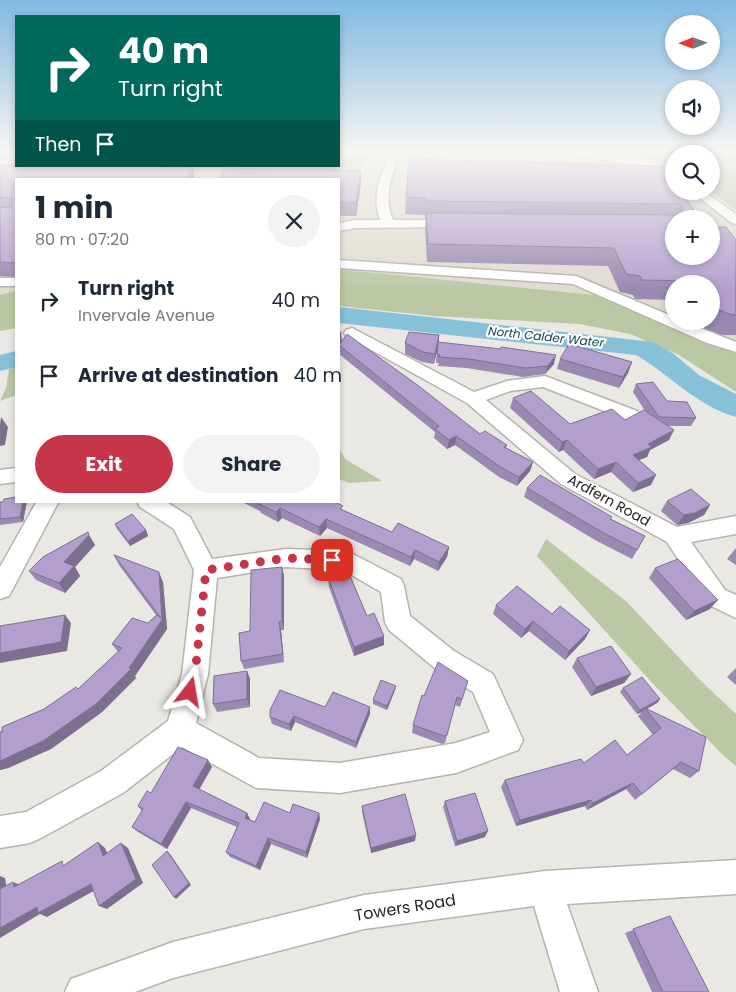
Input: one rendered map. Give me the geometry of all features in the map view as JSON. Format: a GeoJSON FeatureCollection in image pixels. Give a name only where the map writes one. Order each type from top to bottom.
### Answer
{"type":"FeatureCollection","features":[{"type":"Feature","properties":{"kind":"street"},"geometry":{"type":"LineString","coordinates":[[381,198],[382,209],[388,224]]}},
{"type":"Feature","properties":{"kind":"street"},"geometry":{"type":"LineString","coordinates":[[708,200],[736,220]]}},
{"type":"Feature","properties":{"kind":"street"},"geometry":{"type":"LineString","coordinates":[[340,228],[355,224],[468,225]]}},
{"type":"Feature","properties":{"kind":"street"},"geometry":{"type":"LineString","coordinates":[[418,224],[442,237],[451,237]]}},
{"type":"Feature","properties":{"kind":"street"},"geometry":{"type":"LineString","coordinates":[[340,264],[576,280],[713,340],[736,347]]}},
{"type":"Feature","properties":{"kind":"street"},"geometry":{"type":"LineString","coordinates":[[0,282],[15,282]]}},
{"type":"Feature","properties":{"kind":"street","name":"Ardfern Road"},"geometry":{"type":"LineString","coordinates":[[352,333],[473,399],[568,479],[675,536],[716,596],[736,607]]}},
{"type":"Feature","properties":{"kind":"street"},"geometry":{"type":"LineString","coordinates":[[473,399],[507,386],[545,381],[630,415]]}},
{"type":"Feature","properties":{"kind":"street"},"geometry":{"type":"LineString","coordinates":[[0,477],[15,475]]}},
{"type":"Feature","properties":{"kind":"street"},"geometry":{"type":"LineString","coordinates":[[0,589],[47,503]]}},
{"type":"Feature","properties":{"kind":"street"},"geometry":{"type":"LineString","coordinates":[[0,832],[30,828],[112,782],[180,730],[195,674],[206,570],[182,523],[151,503]]}},
{"type":"Feature","properties":{"kind":"street"},"geometry":{"type":"LineString","coordinates":[[675,536],[736,525]]}},
{"type":"Feature","properties":{"kind":"street"},"geometry":{"type":"LineString","coordinates":[[180,730],[256,773],[340,778],[456,758],[508,740],[483,684],[445,660],[398,622],[392,586],[347,561],[286,558],[206,570]]}},
{"type":"Feature","properties":{"kind":"street","name":"Towers Road"},"geometry":{"type":"LineString","coordinates":[[84,992],[173,960],[364,912],[545,888],[736,877]]}},
{"type":"Feature","properties":{"kind":"street"},"geometry":{"type":"LineString","coordinates":[[545,888],[579,992]]}},
{"type":"Feature","properties":{"kind":"shaded area"},"geometry":{"type":"Polygon","coordinates":[[[0,198],[15,198],[15,291],[0,295],[0,198]]]}},
{"type":"Feature","properties":{"kind":"shaded area"},"geometry":{"type":"Polygon","coordinates":[[[340,198],[665,198],[665,200],[701,200],[715,210],[665,210],[665,265],[720,265],[720,214],[736,226],[736,354],[677,330],[720,330],[720,275],[665,275],[665,324],[603,296],[340,269],[340,198]]]}},
{"type":"Feature","properties":{"kind":"green space"},"geometry":{"type":"Polygon","coordinates":[[[720,198],[736,198],[736,210],[720,199],[720,198]]]}},
{"type":"Feature","properties":{"kind":"green space"},"geometry":{"type":"Polygon","coordinates":[[[340,269],[603,296],[665,324],[665,330],[677,330],[736,354],[736,392],[679,355],[630,334],[579,324],[434,316],[340,306],[340,269]]]}},
{"type":"Feature","properties":{"kind":"green space"},"geometry":{"type":"Polygon","coordinates":[[[15,291],[15,328],[0,331],[0,295],[15,291]]]}},
{"type":"Feature","properties":{"kind":"green space"},"geometry":{"type":"Polygon","coordinates":[[[15,366],[15,395],[0,401],[6,388],[9,369],[15,366]]]}},
{"type":"Feature","properties":{"kind":"green space"},"geometry":{"type":"Polygon","coordinates":[[[340,450],[345,459],[382,481],[349,483],[340,479],[340,450]]]}},
{"type":"Feature","properties":{"kind":"green space"},"geometry":{"type":"Polygon","coordinates":[[[546,539],[627,602],[700,680],[736,714],[736,766],[656,687],[537,556],[546,539]]]}},
{"type":"Feature","properties":{"kind":"building"},"geometry":{"type":"Polygon","coordinates":[[[12,198],[15,198],[15,263],[0,262],[0,207],[12,208],[12,198]]]}},
{"type":"Feature","properties":{"kind":"building"},"geometry":{"type":"Polygon","coordinates":[[[340,198],[357,198],[356,203],[340,202],[340,198]]]}},
{"type":"Feature","properties":{"kind":"building"},"geometry":{"type":"Polygon","coordinates":[[[426,198],[665,198],[665,200],[687,200],[694,210],[683,210],[681,204],[426,201],[426,198]]]}},
{"type":"Feature","properties":{"kind":"building"},"geometry":{"type":"Polygon","coordinates":[[[426,213],[665,215],[665,265],[720,265],[720,227],[726,227],[736,240],[736,315],[720,310],[720,275],[665,275],[665,280],[642,280],[640,276],[626,274],[614,248],[428,244],[426,213]]]}},
{"type":"Feature","properties":{"kind":"building"},"geometry":{"type":"Polygon","coordinates":[[[409,332],[439,335],[435,354],[423,352],[405,343],[409,332]]]}},
{"type":"Feature","properties":{"kind":"building"},"geometry":{"type":"Polygon","coordinates":[[[347,334],[420,387],[480,434],[485,431],[507,445],[504,447],[533,462],[519,477],[502,468],[456,436],[449,440],[435,429],[439,426],[340,346],[347,334]]]}},
{"type":"Feature","properties":{"kind":"building"},"geometry":{"type":"Polygon","coordinates":[[[438,342],[501,349],[501,347],[556,355],[548,366],[525,368],[469,359],[439,357],[440,355],[437,354],[438,342]]]}},
{"type":"Feature","properties":{"kind":"building"},"geometry":{"type":"Polygon","coordinates":[[[569,344],[632,362],[623,377],[560,359],[569,344]]]}},
{"type":"Feature","properties":{"kind":"building"},"geometry":{"type":"Polygon","coordinates":[[[653,382],[667,401],[687,402],[696,418],[659,417],[636,384],[653,382]]]}},
{"type":"Feature","properties":{"kind":"building"},"geometry":{"type":"Polygon","coordinates":[[[531,391],[570,424],[612,409],[625,420],[644,410],[674,430],[648,444],[652,447],[633,455],[656,475],[638,483],[616,462],[598,469],[567,440],[562,442],[513,398],[531,391]]]}},
{"type":"Feature","properties":{"kind":"building"},"geometry":{"type":"Polygon","coordinates":[[[540,475],[612,517],[610,519],[645,536],[637,550],[600,531],[527,488],[540,475]]]}},
{"type":"Feature","properties":{"kind":"building"},"geometry":{"type":"Polygon","coordinates":[[[691,489],[710,505],[695,513],[684,515],[667,501],[691,489]]]}},
{"type":"Feature","properties":{"kind":"building"},"geometry":{"type":"Polygon","coordinates":[[[15,497],[15,503],[23,503],[20,517],[0,519],[0,502],[3,502],[4,499],[15,497]]]}},
{"type":"Feature","properties":{"kind":"building"},"geometry":{"type":"Polygon","coordinates":[[[337,503],[343,506],[340,509],[392,532],[398,523],[449,547],[439,562],[415,550],[411,557],[326,519],[319,527],[280,508],[276,512],[259,504],[337,503]]]}},
{"type":"Feature","properties":{"kind":"building"},"geometry":{"type":"Polygon","coordinates":[[[132,514],[146,530],[128,541],[115,524],[132,514]]]}},
{"type":"Feature","properties":{"kind":"building"},"geometry":{"type":"Polygon","coordinates":[[[88,532],[89,535],[64,562],[74,566],[59,583],[29,571],[43,557],[88,532]]]}},
{"type":"Feature","properties":{"kind":"building"},"geometry":{"type":"Polygon","coordinates":[[[114,555],[159,572],[162,620],[129,668],[131,669],[96,704],[43,741],[0,761],[0,732],[2,732],[2,727],[44,709],[76,687],[78,689],[122,648],[112,644],[132,618],[148,623],[157,615],[161,618],[114,555]]]}},
{"type":"Feature","properties":{"kind":"building"},"geometry":{"type":"Polygon","coordinates":[[[678,559],[718,600],[694,611],[655,568],[678,559]]]}},
{"type":"Feature","properties":{"kind":"building"},"geometry":{"type":"Polygon","coordinates":[[[282,567],[282,621],[279,622],[283,654],[241,661],[239,633],[250,631],[251,570],[282,567]]]}},
{"type":"Feature","properties":{"kind":"building"},"geometry":{"type":"Polygon","coordinates":[[[348,571],[367,616],[374,613],[384,636],[354,647],[328,577],[348,571]]]}},
{"type":"Feature","properties":{"kind":"building"},"geometry":{"type":"Polygon","coordinates":[[[517,586],[552,614],[560,606],[590,630],[569,651],[533,621],[525,629],[496,605],[517,586]]]}},
{"type":"Feature","properties":{"kind":"building"},"geometry":{"type":"Polygon","coordinates":[[[65,615],[61,642],[0,653],[0,626],[65,615]]]}},
{"type":"Feature","properties":{"kind":"building"},"geometry":{"type":"Polygon","coordinates":[[[611,646],[631,674],[596,687],[577,658],[611,646]]]}},
{"type":"Feature","properties":{"kind":"building"},"geometry":{"type":"Polygon","coordinates":[[[438,662],[468,681],[462,699],[457,697],[447,735],[444,736],[413,725],[422,695],[424,696],[438,662]]]}},
{"type":"Feature","properties":{"kind":"building"},"geometry":{"type":"Polygon","coordinates":[[[247,671],[247,699],[213,704],[214,676],[247,671]]]}},
{"type":"Feature","properties":{"kind":"building"},"geometry":{"type":"Polygon","coordinates":[[[642,677],[660,699],[640,710],[623,688],[642,677]]]}},
{"type":"Feature","properties":{"kind":"building"},"geometry":{"type":"Polygon","coordinates":[[[381,680],[396,686],[387,706],[373,700],[381,680]]]}},
{"type":"Feature","properties":{"kind":"building"},"geometry":{"type":"Polygon","coordinates":[[[280,690],[325,707],[333,692],[370,707],[356,742],[294,716],[289,724],[270,717],[270,710],[280,690]]]}},
{"type":"Feature","properties":{"kind":"building"},"geometry":{"type":"Polygon","coordinates":[[[645,708],[706,737],[699,771],[681,762],[642,794],[633,783],[593,803],[591,800],[520,820],[505,780],[581,759],[584,763],[615,740],[627,755],[661,728],[645,708]]]}},
{"type":"Feature","properties":{"kind":"building"},"geometry":{"type":"Polygon","coordinates":[[[178,747],[208,760],[193,786],[247,813],[245,818],[255,822],[264,802],[290,813],[293,804],[319,813],[306,852],[268,838],[256,866],[226,852],[239,823],[186,802],[161,844],[132,827],[143,809],[138,806],[147,791],[151,793],[178,747]]]}},
{"type":"Feature","properties":{"kind":"building"},"geometry":{"type":"Polygon","coordinates":[[[475,793],[488,831],[457,841],[445,801],[475,793]]]}},
{"type":"Feature","properties":{"kind":"building"},"geometry":{"type":"Polygon","coordinates":[[[405,794],[416,835],[371,848],[362,806],[405,794]]]}},
{"type":"Feature","properties":{"kind":"building"},"geometry":{"type":"Polygon","coordinates":[[[98,842],[103,856],[121,843],[136,879],[99,906],[91,884],[38,913],[37,907],[0,928],[0,889],[13,882],[14,887],[62,861],[63,866],[98,842]]]}},
{"type":"Feature","properties":{"kind":"building"},"geometry":{"type":"Polygon","coordinates":[[[167,851],[189,883],[174,897],[152,865],[167,851]]]}},
{"type":"Feature","properties":{"kind":"building"},"geometry":{"type":"Polygon","coordinates":[[[670,916],[709,992],[663,992],[633,929],[670,916]]]}},
{"type":"Feature","properties":{"kind":"waterway","name":"North Calder Water"},"geometry":{"type":"LineString","coordinates":[[340,315],[643,348],[664,360],[689,381],[736,407]]}},
{"type":"Feature","properties":{"kind":"waterway","name":"North Calder Water"},"geometry":{"type":"LineString","coordinates":[[0,363],[15,359]]}},
{"type":"Feature","properties":{"kind":"route"},"geometry":{"type":"LineString","coordinates":[[190,692],[195,674],[206,570],[286,558],[332,560]]}}]}
